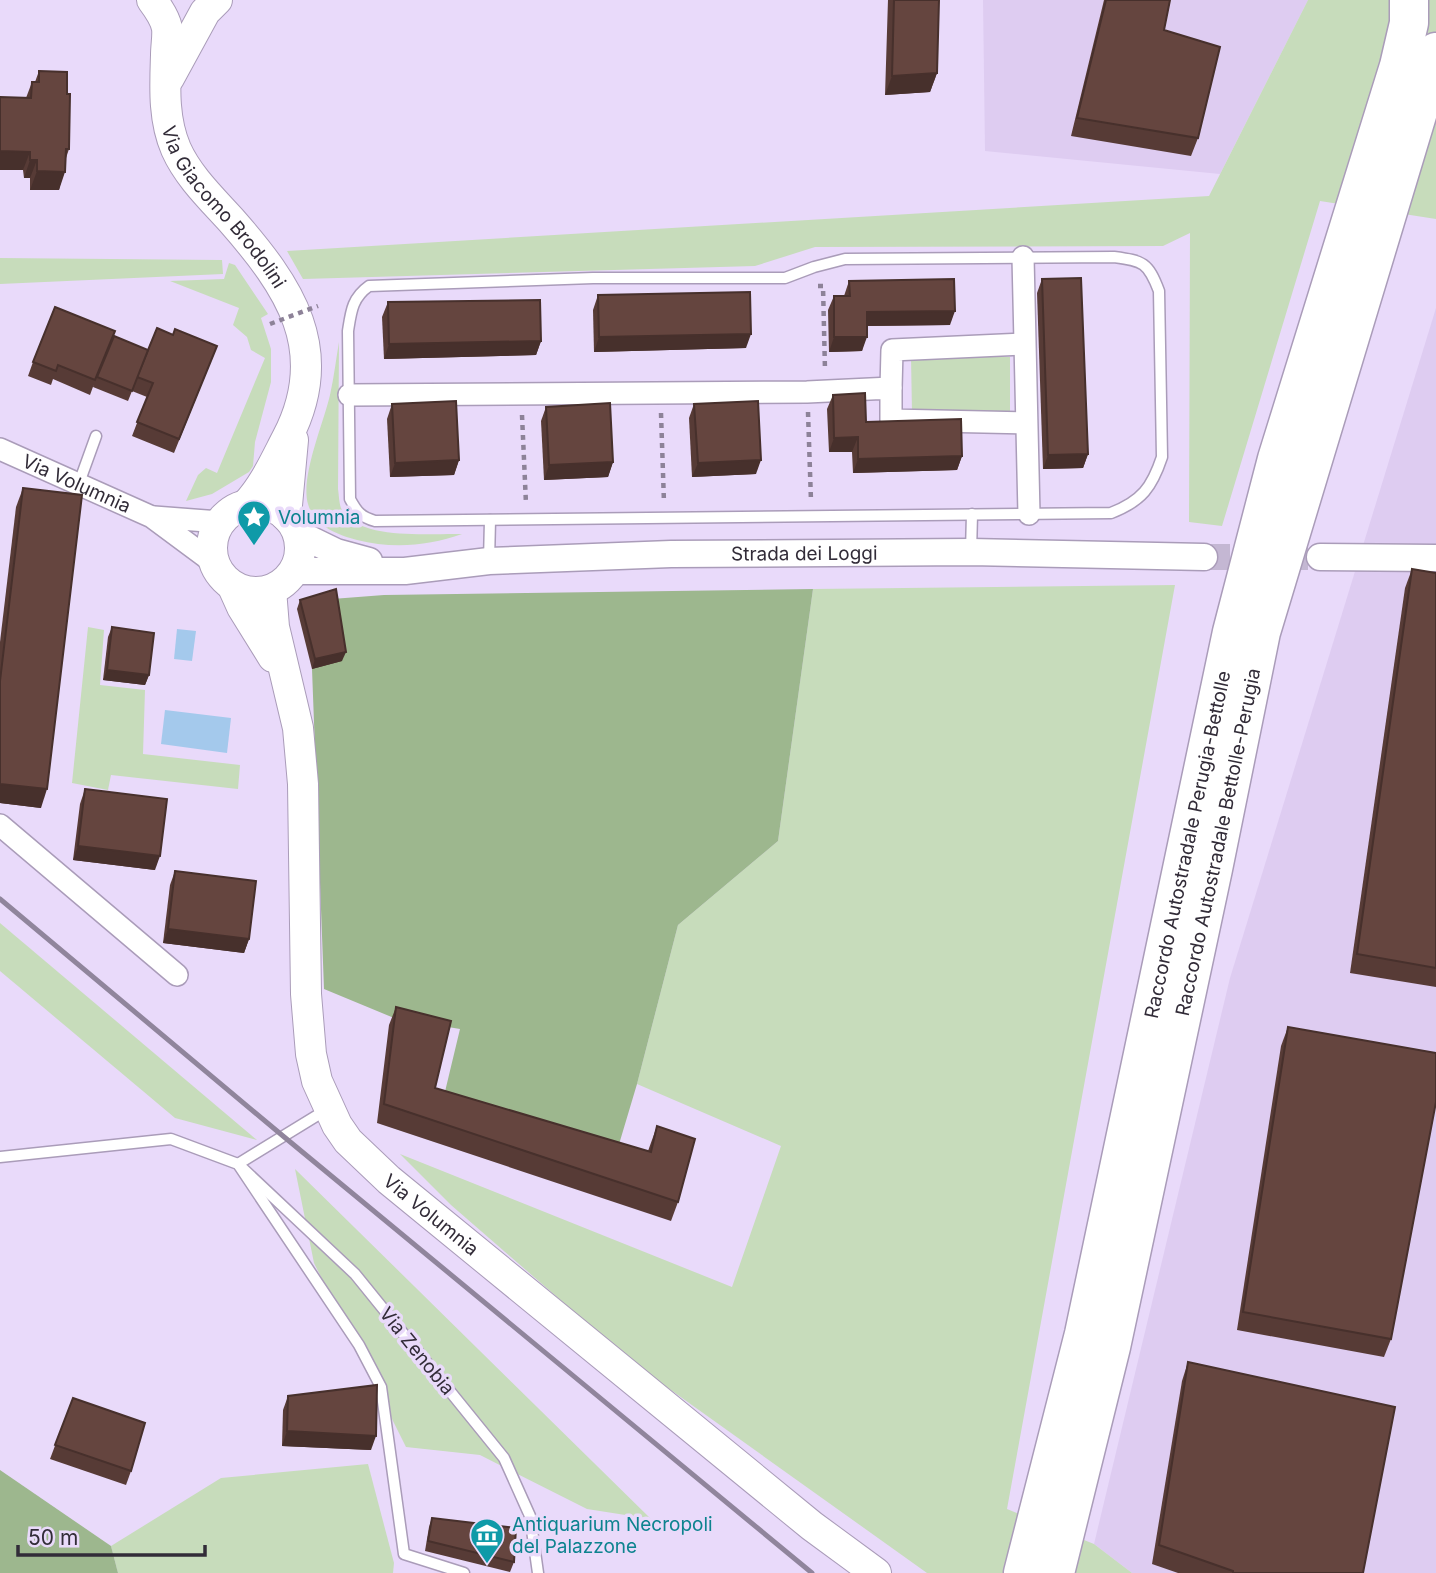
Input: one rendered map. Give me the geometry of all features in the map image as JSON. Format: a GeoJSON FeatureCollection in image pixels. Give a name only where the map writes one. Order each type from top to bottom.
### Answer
{"type":"FeatureCollection","features":[{"type":"Feature","properties":{"kind":"highway"},"geometry":{"type":"LineString","coordinates":[[1389,0],[1410,127]]}},
{"type":"Feature","properties":{"kind":"highway"},"geometry":{"type":"LineString","coordinates":[[1409,0],[1409,23],[1399,66],[1410,127]]}},
{"type":"Feature","properties":{"kind":"highway"},"geometry":{"type":"LineString","coordinates":[[1410,127],[1436,51]]}},
{"type":"Feature","properties":{"kind":"highway","name":"Raccordo Autostradale Perugia-Bettolle"},"geometry":{"type":"LineString","coordinates":[[1023,1573],[1199,866],[1232,632],[1277,459],[1410,127]]}},
{"type":"Feature","properties":{"kind":"highway","name":"Raccordo Autostradale Bettolle-Perugia"},"geometry":{"type":"LineString","coordinates":[[1055,1573],[1111,1348],[1199,866],[1261,632],[1410,127]]}},
{"type":"Feature","properties":{"kind":"main road","name":"Via Giacomo Brodolini"},"geometry":{"type":"LineString","coordinates":[[152,0],[167,28],[167,117],[175,146],[186,167],[258,251],[293,303],[306,346],[306,382],[295,422],[257,494],[246,505]]}},
{"type":"Feature","properties":{"kind":"main road"},"geometry":{"type":"LineString","coordinates":[[165,85],[199,21],[218,0]]}},
{"type":"Feature","properties":{"kind":"main road","name":"Via Giacomo Brodolini"},"geometry":{"type":"LineString","coordinates":[[291,525],[295,422]]}},
{"type":"Feature","properties":{"kind":"main road"},"geometry":{"type":"LineString","coordinates":[[246,505],[267,506],[291,525],[300,545],[294,570],[284,582],[271,590],[258,593],[233,587],[221,576],[214,563],[212,541],[220,522],[232,511],[246,505]]}},
{"type":"Feature","properties":{"kind":"main road","name":"Via Volumnia"},"geometry":{"type":"LineString","coordinates":[[233,587],[291,691]]}},
{"type":"Feature","properties":{"kind":"main road","name":"Via Volumnia"},"geometry":{"type":"LineString","coordinates":[[271,590],[274,627],[298,728],[303,784],[306,994],[311,1054],[317,1081],[337,1125],[363,1156],[389,1180],[802,1517],[876,1573]]}},
{"type":"Feature","properties":{"kind":"street"},"geometry":{"type":"LineString","coordinates":[[1023,257],[1029,514]]}},
{"type":"Feature","properties":{"kind":"street"},"geometry":{"type":"LineString","coordinates":[[1024,344],[892,350],[891,420],[1026,423]]}},
{"type":"Feature","properties":{"kind":"street"},"geometry":{"type":"LineString","coordinates":[[349,395],[816,392],[891,388]]}},
{"type":"Feature","properties":{"kind":"street","name":"Via Volumnia"},"geometry":{"type":"LineString","coordinates":[[0,449],[152,517],[214,563]]}},
{"type":"Feature","properties":{"kind":"street","name":"Via Volumnia"},"geometry":{"type":"LineString","coordinates":[[152,517],[220,522]]}},
{"type":"Feature","properties":{"kind":"street","name":"Strada dei Loggi"},"geometry":{"type":"LineString","coordinates":[[291,525],[336,552],[405,571]]}},
{"type":"Feature","properties":{"kind":"street","name":"Strada dei Loggi"},"geometry":{"type":"LineString","coordinates":[[294,570],[405,571],[489,561],[671,554],[971,552],[1204,556]]}},
{"type":"Feature","properties":{"kind":"street"},"geometry":{"type":"LineString","coordinates":[[1320,557],[1436,558]]}},
{"type":"Feature","properties":{"kind":"street"},"geometry":{"type":"LineString","coordinates":[[0,825],[177,975]]}},
{"type":"Feature","properties":{"kind":"lane"},"geometry":{"type":"LineString","coordinates":[[1023,257],[1114,257],[1139,261],[1152,273],[1158,291],[1162,457],[1155,477],[1144,493],[1129,506],[1111,513],[374,521],[363,518],[356,512],[350,499],[348,331],[351,308],[359,293],[369,286],[593,278],[785,278],[845,259],[1023,257]]}},
{"type":"Feature","properties":{"kind":"lane"},"geometry":{"type":"LineString","coordinates":[[79,483],[96,436]]}},
{"type":"Feature","properties":{"kind":"lane"},"geometry":{"type":"LineString","coordinates":[[971,552],[972,514]]}},
{"type":"Feature","properties":{"kind":"lane"},"geometry":{"type":"LineString","coordinates":[[489,561],[490,520]]}},
{"type":"Feature","properties":{"kind":"lane"},"geometry":{"type":"LineString","coordinates":[[238,1164],[328,1108]]}},
{"type":"Feature","properties":{"kind":"lane","name":"Via Zenobia"},"geometry":{"type":"LineString","coordinates":[[0,1157],[172,1139],[238,1164],[355,1274],[504,1458],[530,1516],[538,1573]]}},
{"type":"Feature","properties":{"kind":"lane","name":"Via Zenobia"},"geometry":{"type":"LineString","coordinates":[[238,1164],[359,1345],[381,1387],[404,1554],[464,1573]]}},
{"type":"Feature","properties":{"kind":"path"},"geometry":{"type":"LineString","coordinates":[[811,287],[823,286],[811,516]]}},
{"type":"Feature","properties":{"kind":"path"},"geometry":{"type":"LineString","coordinates":[[272,336],[270,324],[318,306]]}},
{"type":"Feature","properties":{"kind":"path"},"geometry":{"type":"LineString","coordinates":[[276,313],[280,322]]}},
{"type":"Feature","properties":{"kind":"path"},"geometry":{"type":"LineString","coordinates":[[660,393],[664,518]]}},
{"type":"Feature","properties":{"kind":"path"},"geometry":{"type":"LineString","coordinates":[[521,394],[526,519]]}},
{"type":"Feature","properties":{"kind":"shaded area"},"geometry":{"type":"Polygon","coordinates":[[[983,0],[1308,0],[1220,174],[985,151],[983,0]]]}},
{"type":"Feature","properties":{"kind":"shaded area"},"geometry":{"type":"Polygon","coordinates":[[[1436,308],[1436,1573],[1132,1573],[1094,1544],[1230,978],[1436,308]]]}},
{"type":"Feature","properties":{"kind":"green space"},"geometry":{"type":"Polygon","coordinates":[[[1308,0],[1436,0],[1436,219],[1320,201],[1222,526],[1189,522],[1190,233],[1163,246],[815,247],[755,266],[303,279],[287,251],[1209,196],[1308,0]]]}},
{"type":"Feature","properties":{"kind":"green space"},"geometry":{"type":"Polygon","coordinates":[[[0,258],[222,260],[223,274],[0,284],[0,258]]]}},
{"type":"Feature","properties":{"kind":"green space"},"geometry":{"type":"Polygon","coordinates":[[[229,263],[235,265],[268,314],[261,318],[271,349],[271,382],[255,442],[253,466],[249,472],[212,494],[186,501],[198,475],[206,468],[217,473],[265,358],[251,350],[247,337],[233,325],[239,308],[170,281],[224,279],[229,263]]]}},
{"type":"Feature","properties":{"kind":"green space"},"geometry":{"type":"Polygon","coordinates":[[[339,342],[338,489],[342,510],[351,520],[379,531],[462,534],[410,545],[370,543],[335,532],[321,524],[311,512],[306,493],[307,479],[330,395],[339,342]]]}},
{"type":"Feature","properties":{"kind":"green space"},"geometry":{"type":"Polygon","coordinates":[[[911,357],[1010,357],[1010,414],[912,413],[911,357]]]}},
{"type":"Feature","properties":{"kind":"green space"},"geometry":{"type":"Polygon","coordinates":[[[1175,585],[1007,1509],[1094,1544],[1132,1573],[927,1573],[633,1363],[451,1205],[400,1154],[732,1287],[781,1146],[637,1084],[678,925],[778,841],[813,589],[1175,585]]]}},
{"type":"Feature","properties":{"kind":"green space"},"geometry":{"type":"Polygon","coordinates":[[[813,589],[778,841],[678,925],[617,1151],[443,1100],[460,1029],[394,1018],[324,989],[312,669],[332,599],[384,595],[813,589]]]}},
{"type":"Feature","properties":{"kind":"green space"},"geometry":{"type":"Polygon","coordinates":[[[88,627],[104,630],[100,685],[145,690],[143,754],[240,765],[238,789],[111,775],[108,790],[72,783],[88,627]]]}},
{"type":"Feature","properties":{"kind":"green space"},"geometry":{"type":"Polygon","coordinates":[[[0,923],[257,1140],[175,1118],[0,971],[0,923]]]}},
{"type":"Feature","properties":{"kind":"green space"},"geometry":{"type":"Polygon","coordinates":[[[295,1169],[651,1519],[587,1509],[480,1455],[406,1447],[314,1263],[295,1169]]]}},
{"type":"Feature","properties":{"kind":"green space"},"geometry":{"type":"Polygon","coordinates":[[[368,1464],[394,1563],[393,1573],[118,1573],[111,1546],[221,1478],[368,1464]]]}},
{"type":"Feature","properties":{"kind":"green space"},"geometry":{"type":"Polygon","coordinates":[[[0,1470],[111,1546],[118,1573],[0,1573],[0,1470]]]}},
{"type":"Feature","properties":{"kind":"water"},"geometry":{"type":"Polygon","coordinates":[[[177,629],[196,631],[192,661],[174,659],[177,629]]]}},
{"type":"Feature","properties":{"kind":"water"},"geometry":{"type":"Polygon","coordinates":[[[165,710],[231,718],[227,753],[161,744],[165,710]]]}},
{"type":"Feature","properties":{"kind":"building"},"geometry":{"type":"Polygon","coordinates":[[[894,0],[939,0],[937,73],[892,76],[894,0]]]}},
{"type":"Feature","properties":{"kind":"building"},"geometry":{"type":"Polygon","coordinates":[[[1106,0],[1170,0],[1164,30],[1220,47],[1198,138],[1077,118],[1106,0]]]}},
{"type":"Feature","properties":{"kind":"building"},"geometry":{"type":"Polygon","coordinates":[[[39,71],[67,72],[67,94],[70,94],[69,149],[66,149],[65,172],[37,171],[37,160],[30,160],[30,152],[0,151],[0,97],[31,98],[32,82],[39,82],[39,71]]]}},
{"type":"Feature","properties":{"kind":"building"},"geometry":{"type":"Polygon","coordinates":[[[1081,278],[1088,454],[1048,455],[1042,279],[1081,278]]]}},
{"type":"Feature","properties":{"kind":"building"},"geometry":{"type":"Polygon","coordinates":[[[954,279],[955,311],[867,312],[867,337],[834,337],[834,296],[850,296],[849,281],[954,279]]]}},
{"type":"Feature","properties":{"kind":"building"},"geometry":{"type":"Polygon","coordinates":[[[750,292],[751,334],[599,337],[598,295],[750,292]]]}},
{"type":"Feature","properties":{"kind":"building"},"geometry":{"type":"Polygon","coordinates":[[[540,300],[541,341],[389,344],[388,302],[540,300]]]}},
{"type":"Feature","properties":{"kind":"building"},"geometry":{"type":"Polygon","coordinates":[[[55,307],[115,331],[95,380],[58,365],[56,371],[33,362],[55,307]]]}},
{"type":"Feature","properties":{"kind":"building"},"geometry":{"type":"Polygon","coordinates":[[[157,328],[173,335],[175,329],[217,346],[179,439],[137,422],[153,383],[137,377],[157,328]]]}},
{"type":"Feature","properties":{"kind":"building"},"geometry":{"type":"Polygon","coordinates":[[[114,336],[148,350],[132,391],[97,377],[114,336]]]}},
{"type":"Feature","properties":{"kind":"building"},"geometry":{"type":"Polygon","coordinates":[[[865,393],[866,422],[961,419],[962,456],[858,459],[858,437],[834,438],[833,395],[865,393]]]}},
{"type":"Feature","properties":{"kind":"building"},"geometry":{"type":"Polygon","coordinates":[[[456,401],[459,460],[395,463],[392,404],[456,401]]]}},
{"type":"Feature","properties":{"kind":"building"},"geometry":{"type":"Polygon","coordinates":[[[758,401],[761,460],[698,463],[694,404],[758,401]]]}},
{"type":"Feature","properties":{"kind":"building"},"geometry":{"type":"Polygon","coordinates":[[[610,403],[613,462],[549,465],[546,407],[610,403]]]}},
{"type":"Feature","properties":{"kind":"building"},"geometry":{"type":"Polygon","coordinates":[[[23,488],[82,495],[47,789],[0,784],[0,681],[23,488]]]}},
{"type":"Feature","properties":{"kind":"building"},"geometry":{"type":"Polygon","coordinates":[[[1412,569],[1436,573],[1436,968],[1357,954],[1412,569]]]}},
{"type":"Feature","properties":{"kind":"building"},"geometry":{"type":"Polygon","coordinates":[[[336,589],[346,652],[315,659],[300,600],[336,589]]]}},
{"type":"Feature","properties":{"kind":"building"},"geometry":{"type":"Polygon","coordinates":[[[112,627],[154,633],[149,675],[107,670],[112,627]]]}},
{"type":"Feature","properties":{"kind":"building"},"geometry":{"type":"Polygon","coordinates":[[[85,789],[167,799],[160,856],[78,846],[85,789]]]}},
{"type":"Feature","properties":{"kind":"building"},"geometry":{"type":"Polygon","coordinates":[[[175,871],[256,881],[249,939],[168,929],[175,871]]]}},
{"type":"Feature","properties":{"kind":"building"},"geometry":{"type":"Polygon","coordinates":[[[396,1007],[451,1021],[435,1088],[651,1152],[657,1126],[695,1139],[678,1202],[384,1104],[396,1007]]]}},
{"type":"Feature","properties":{"kind":"building"},"geometry":{"type":"Polygon","coordinates":[[[1288,1027],[1436,1053],[1436,1102],[1391,1339],[1243,1312],[1288,1027]]]}},
{"type":"Feature","properties":{"kind":"building"},"geometry":{"type":"Polygon","coordinates":[[[1188,1362],[1395,1407],[1363,1573],[1233,1573],[1159,1545],[1188,1362]]]}},
{"type":"Feature","properties":{"kind":"building"},"geometry":{"type":"Polygon","coordinates":[[[377,1385],[376,1436],[287,1431],[288,1396],[377,1385]]]}},
{"type":"Feature","properties":{"kind":"building"},"geometry":{"type":"Polygon","coordinates":[[[73,1398],[145,1423],[131,1471],[55,1445],[73,1398]]]}},
{"type":"Feature","properties":{"kind":"building"},"geometry":{"type":"Polygon","coordinates":[[[432,1518],[516,1528],[514,1562],[428,1541],[432,1518]]]}},
{"type":"Feature","properties":{"kind":"tunnel"},"geometry":{"type":"LineString","coordinates":[[1204,557],[1320,557]]}},
{"type":"Feature","properties":{"kind":"railway"},"geometry":{"type":"LineString","coordinates":[[0,899],[812,1573]]}},
{"type":"Feature","properties":{"kind":"place","name":"Volumnia"},"geometry":{"type":"Point","coordinates":[254,547]}},
{"type":"Feature","properties":{"kind":"place","name":"Antiquarium Necropoli del Palazzone"},"geometry":{"type":"Point","coordinates":[487,1565]}}]}
